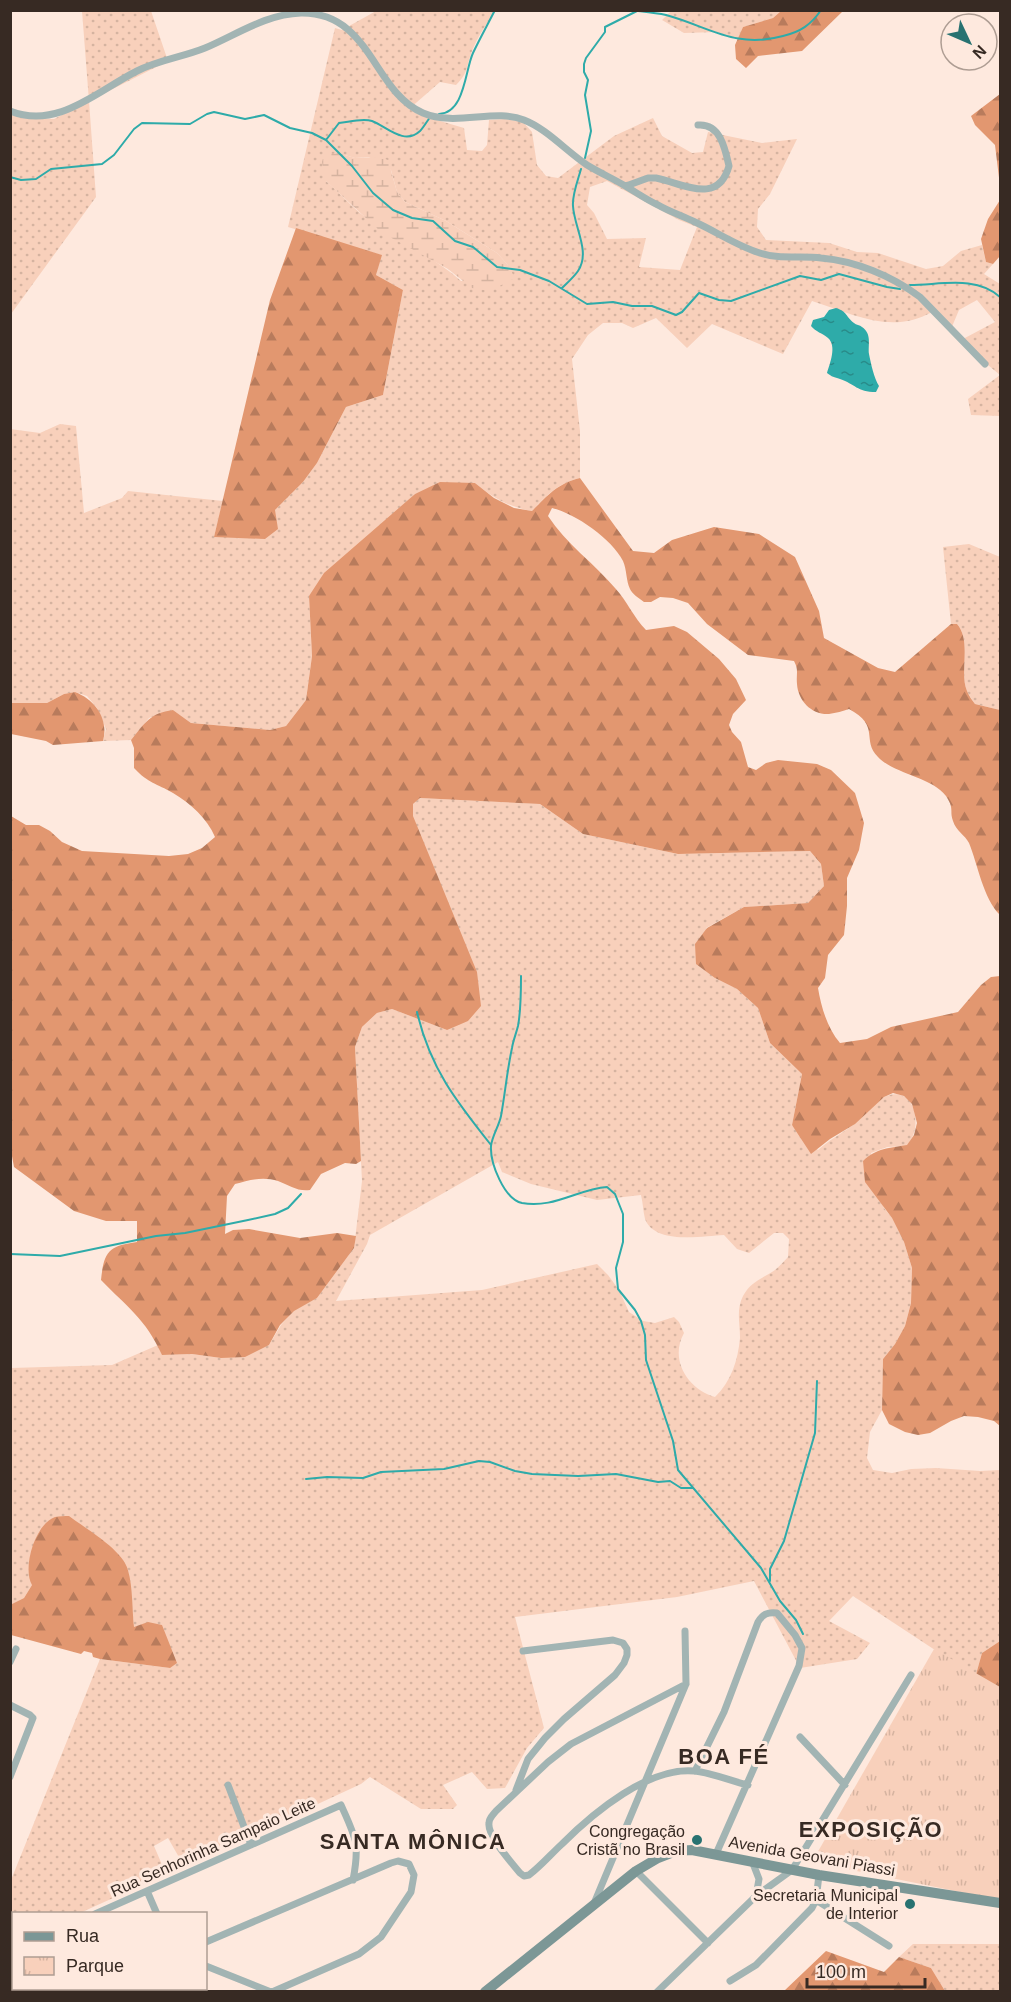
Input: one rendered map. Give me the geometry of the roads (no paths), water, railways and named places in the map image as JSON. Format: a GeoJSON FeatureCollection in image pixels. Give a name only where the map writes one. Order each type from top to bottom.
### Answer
{"type":"FeatureCollection","features":[{"type":"Feature","properties":{"kind":"main road","name":"Avenida Geovani Piassi"},"geometry":{"type":"LineString","coordinates":[[485,1992],[636,1870],[676,1851],[692,1850],[819,1875],[1000,1903]]}},
{"type":"Feature","properties":{"kind":"street"},"geometry":{"type":"LineString","coordinates":[[10,111],[35,116],[69,110],[140,69],[204,48],[275,17],[301,13],[319,15],[333,21],[362,43],[398,93],[420,112],[445,118],[504,116],[525,120],[587,165],[657,205],[760,253],[780,258],[822,258],[879,273],[920,297],[985,364]]}},
{"type":"Feature","properties":{"kind":"street"},"geometry":{"type":"LineString","coordinates":[[626,186],[656,178],[702,189],[716,187],[722,182],[729,166],[718,133],[705,124],[698,125]]}},
{"type":"Feature","properties":{"kind":"street"},"geometry":{"type":"LineString","coordinates":[[695,1771],[724,1712],[758,1622],[763,1615],[770,1612],[777,1613],[795,1635],[802,1648],[799,1666],[716,1854]]}},
{"type":"Feature","properties":{"kind":"street"},"geometry":{"type":"LineString","coordinates":[[595,1903],[686,1684],[685,1631]]}},
{"type":"Feature","properties":{"kind":"street"},"geometry":{"type":"LineString","coordinates":[[515,1792],[528,1759],[564,1719],[615,1675],[627,1655],[627,1649],[623,1643],[613,1640],[524,1652]]}},
{"type":"Feature","properties":{"kind":"street"},"geometry":{"type":"LineString","coordinates":[[10,1662],[16,1649]]}},
{"type":"Feature","properties":{"kind":"street"},"geometry":{"type":"LineString","coordinates":[[657,1992],[756,1896],[792,1870],[911,1675]]}},
{"type":"Feature","properties":{"kind":"street"},"geometry":{"type":"LineString","coordinates":[[686,1684],[571,1744],[496,1811],[489,1820],[488,1826],[492,1835],[524,1876],[529,1875],[582,1826],[644,1781],[661,1774],[695,1771],[748,1785]]}},
{"type":"Feature","properties":{"kind":"street"},"geometry":{"type":"LineString","coordinates":[[10,1705],[32,1717],[28,1734],[10,1777]]}},
{"type":"Feature","properties":{"kind":"street"},"geometry":{"type":"LineString","coordinates":[[800,1737],[845,1785]]}},
{"type":"Feature","properties":{"kind":"street"},"geometry":{"type":"LineString","coordinates":[[228,1785],[251,1845]]}},
{"type":"Feature","properties":{"kind":"street","name":"Rua Senhorinha Sampaio Leite"},"geometry":{"type":"LineString","coordinates":[[100,1912],[341,1805],[357,1846],[353,1880]]}},
{"type":"Feature","properties":{"kind":"street"},"geometry":{"type":"LineString","coordinates":[[207,1942],[398,1861],[409,1864],[414,1875],[414,1883],[388,1928],[360,1954],[272,1992],[207,1966]]}},
{"type":"Feature","properties":{"kind":"street"},"geometry":{"type":"LineString","coordinates":[[752,1862],[759,1879],[756,1896]]}},
{"type":"Feature","properties":{"kind":"street"},"geometry":{"type":"LineString","coordinates":[[636,1870],[708,1943]]}},
{"type":"Feature","properties":{"kind":"street"},"geometry":{"type":"LineString","coordinates":[[730,1981],[756,1965],[812,1908],[816,1900],[819,1875]]}},
{"type":"Feature","properties":{"kind":"street"},"geometry":{"type":"LineString","coordinates":[[147,1891],[157,1912]]}},
{"type":"Feature","properties":{"kind":"street"},"geometry":{"type":"LineString","coordinates":[[816,1900],[889,1946]]}},
{"type":"Feature","properties":{"kind":"water"},"geometry":{"type":"Polygon","coordinates":[[[836,308],[843,311],[851,321],[861,326],[867,333],[869,354],[879,386],[876,392],[860,389],[827,373],[832,355],[831,341],[811,326],[813,320],[824,317],[829,310],[836,308]]]}},
{"type":"Feature","properties":{"kind":"waterway"},"geometry":{"type":"LineString","coordinates":[[439,114],[448,112],[459,99],[470,60],[495,10]]}},
{"type":"Feature","properties":{"kind":"waterway"},"geometry":{"type":"LineString","coordinates":[[585,158],[591,131],[585,95],[588,80],[584,72],[586,58],[605,32],[605,27],[639,10]]}},
{"type":"Feature","properties":{"kind":"waterway"},"geometry":{"type":"LineString","coordinates":[[638,11],[666,15],[723,35],[751,40],[795,32],[809,24],[821,10]]}},
{"type":"Feature","properties":{"kind":"waterway"},"geometry":{"type":"LineString","coordinates":[[10,177],[21,180],[36,179],[51,169],[102,164],[114,155],[134,129],[142,123],[190,124],[214,112],[245,119],[264,115],[290,128],[312,133],[326,140],[352,166],[373,193],[393,210],[412,218],[433,221],[455,241],[473,247],[497,267],[520,270],[549,281],[587,304],[613,302],[632,306],[652,306],[676,315],[682,312],[699,293],[719,300],[731,301],[800,276],[821,280],[839,274],[900,289]]}},
{"type":"Feature","properties":{"kind":"waterway"},"geometry":{"type":"LineString","coordinates":[[326,140],[339,123],[360,120],[372,121],[401,136],[414,135],[431,116]]}},
{"type":"Feature","properties":{"kind":"waterway"},"geometry":{"type":"LineString","coordinates":[[562,288],[582,264],[581,239],[573,206],[574,192],[581,169]]}},
{"type":"Feature","properties":{"kind":"waterway"},"geometry":{"type":"LineString","coordinates":[[910,285],[969,284],[990,290],[1000,297]]}},
{"type":"Feature","properties":{"kind":"waterway"},"geometry":{"type":"LineString","coordinates":[[521,976],[518,1026],[510,1057],[501,1116],[491,1146],[493,1162],[499,1179],[509,1195],[522,1203],[555,1201],[607,1187],[615,1194],[623,1214],[623,1242],[616,1268],[618,1289],[641,1321],[645,1335],[646,1360],[673,1441],[678,1470],[761,1568],[803,1634]]}},
{"type":"Feature","properties":{"kind":"waterway"},"geometry":{"type":"LineString","coordinates":[[417,1012],[422,1032],[437,1067],[466,1114],[491,1145]]}},
{"type":"Feature","properties":{"kind":"waterway"},"geometry":{"type":"LineString","coordinates":[[10,1254],[60,1256],[156,1236],[185,1233],[275,1214],[288,1208],[301,1194]]}},
{"type":"Feature","properties":{"kind":"waterway"},"geometry":{"type":"LineString","coordinates":[[770,1581],[770,1569],[784,1541],[815,1433],[817,1381]]}},
{"type":"Feature","properties":{"kind":"waterway"},"geometry":{"type":"LineString","coordinates":[[306,1479],[363,1478],[381,1472],[444,1469],[479,1461],[532,1474],[578,1476],[616,1474],[658,1482],[670,1481],[681,1488],[693,1488]]}},
{"type":"Feature","properties":{"kind":"place","name":"Congregação Cristã no Brasil"},"geometry":{"type":"Point","coordinates":[697,1840]}},
{"type":"Feature","properties":{"kind":"place","name":"Secretaria Municipal de Interior"},"geometry":{"type":"Point","coordinates":[910,1904]}},
{"type":"Feature","properties":{"kind":"district","name":"BOA FÉ"},"geometry":{"type":"Point","coordinates":[724,1756]}},
{"type":"Feature","properties":{"kind":"district","name":"EXPOSIÇÃO"},"geometry":{"type":"Point","coordinates":[871,1829]}},
{"type":"Feature","properties":{"kind":"district","name":"SANTA MÔNICA"},"geometry":{"type":"Point","coordinates":[413,1841]}}]}
